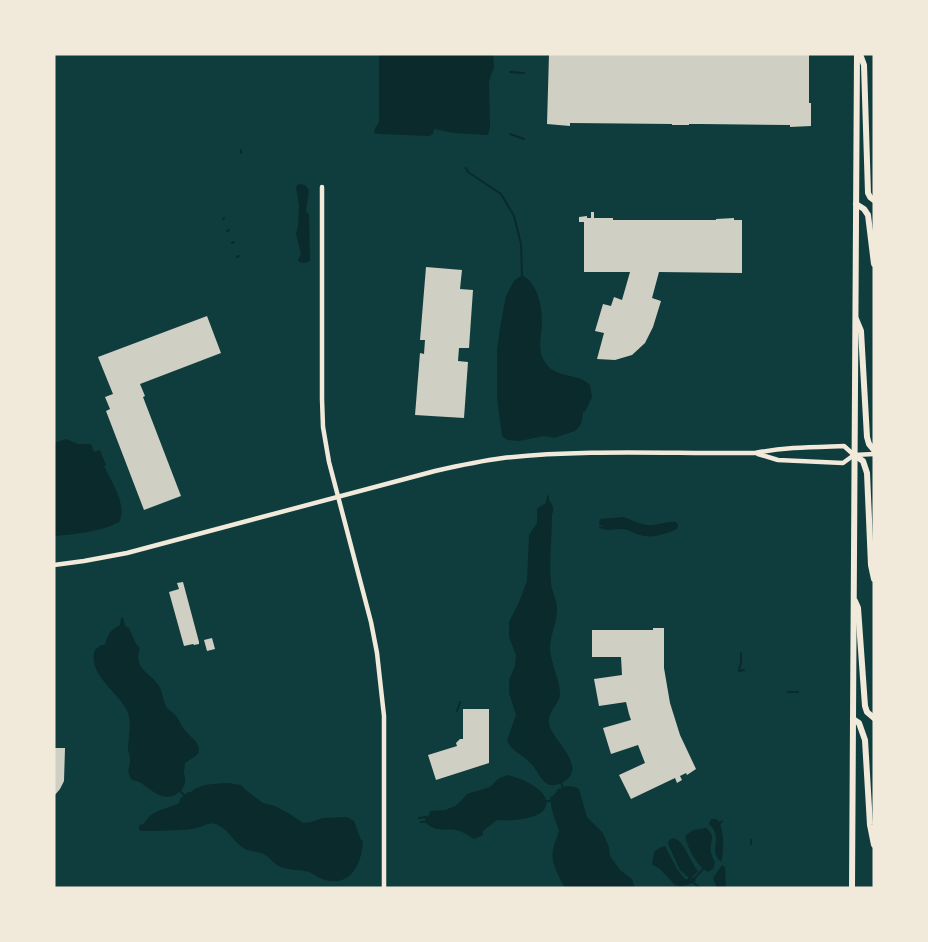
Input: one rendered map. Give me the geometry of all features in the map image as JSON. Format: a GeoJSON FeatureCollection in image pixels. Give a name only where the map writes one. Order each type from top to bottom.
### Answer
{"type":"FeatureCollection","features":[{"type":"Feature","properties":{"kind":"main road"},"geometry":{"type":"LineString","coordinates":[[858,54],[864,66],[868,193],[874,200]]}},
{"type":"Feature","properties":{"kind":"main road"},"geometry":{"type":"LineString","coordinates":[[852,888],[858,54]]}},
{"type":"Feature","properties":{"kind":"main road"},"geometry":{"type":"LineString","coordinates":[[856,204],[868,215],[874,264]]}},
{"type":"Feature","properties":{"kind":"main road"},"geometry":{"type":"LineString","coordinates":[[855,316],[861,331],[867,437],[874,452]]}},
{"type":"Feature","properties":{"kind":"main road"},"geometry":{"type":"LineString","coordinates":[[854,455],[863,461],[867,473],[871,565],[874,579]]}},
{"type":"Feature","properties":{"kind":"main road"},"geometry":{"type":"LineString","coordinates":[[853,598],[858,608],[865,706],[867,712],[874,718]]}},
{"type":"Feature","properties":{"kind":"main road"},"geometry":{"type":"LineString","coordinates":[[853,719],[860,723],[865,740],[870,825],[874,845]]}},
{"type":"Feature","properties":{"kind":"street"},"geometry":{"type":"LineString","coordinates":[[322,187],[322,416],[327,453],[371,622],[378,664],[384,716],[384,888]]}},
{"type":"Feature","properties":{"kind":"street"},"geometry":{"type":"LineString","coordinates":[[54,565],[118,555],[466,464],[511,457],[564,454],[755,453],[803,446],[844,446],[854,455]]}},
{"type":"Feature","properties":{"kind":"street"},"geometry":{"type":"LineString","coordinates":[[755,453],[778,460],[843,463],[854,455],[874,452]]}},
{"type":"Feature","properties":{"kind":"water"},"geometry":{"type":"Polygon","coordinates":[[[379,54],[493,54],[494,67],[489,81],[490,127],[488,135],[453,133],[434,129],[430,136],[374,133],[379,122],[379,54]]]}},
{"type":"Feature","properties":{"kind":"water"},"geometry":{"type":"Polygon","coordinates":[[[298,184],[305,185],[309,190],[306,211],[309,215],[310,261],[305,263],[298,260],[301,254],[296,234],[299,205],[296,187],[298,184]]]}},
{"type":"Feature","properties":{"kind":"water"},"geometry":{"type":"Polygon","coordinates":[[[522,275],[535,289],[540,302],[542,321],[540,350],[544,360],[554,371],[581,379],[590,385],[592,397],[583,412],[579,427],[575,431],[555,438],[544,436],[519,441],[507,440],[502,436],[497,398],[497,351],[506,296],[514,281],[522,275]]]}},
{"type":"Feature","properties":{"kind":"water"},"geometry":{"type":"Polygon","coordinates":[[[66,439],[78,444],[91,444],[94,452],[100,450],[106,465],[104,466],[120,501],[119,522],[96,530],[54,536],[54,443],[66,439]]]}},
{"type":"Feature","properties":{"kind":"water"},"geometry":{"type":"Polygon","coordinates":[[[549,495],[553,510],[551,583],[557,609],[550,649],[560,694],[550,715],[549,723],[572,765],[569,778],[554,785],[547,784],[530,762],[512,748],[507,740],[516,715],[509,693],[509,680],[515,666],[516,655],[509,637],[509,622],[527,581],[529,535],[537,523],[537,509],[546,503],[549,495]]]}},
{"type":"Feature","properties":{"kind":"water"},"geometry":{"type":"Polygon","coordinates":[[[623,517],[647,525],[676,522],[678,525],[677,529],[672,531],[650,536],[624,529],[607,530],[598,527],[604,526],[599,525],[600,519],[623,517]]]}},
{"type":"Feature","properties":{"kind":"water"},"geometry":{"type":"Polygon","coordinates":[[[123,617],[125,626],[129,628],[140,648],[138,655],[140,666],[159,686],[167,708],[176,716],[199,748],[197,754],[185,763],[184,784],[181,790],[173,796],[159,795],[131,779],[128,772],[130,726],[128,713],[95,667],[95,650],[105,645],[108,635],[120,625],[123,617]]]}},
{"type":"Feature","properties":{"kind":"water"},"geometry":{"type":"Polygon","coordinates":[[[507,775],[527,782],[545,796],[545,808],[542,812],[523,819],[497,820],[483,831],[483,835],[474,839],[460,831],[438,829],[426,823],[425,818],[430,811],[445,810],[455,806],[467,794],[490,787],[498,779],[507,775]]]}},
{"type":"Feature","properties":{"kind":"water"},"geometry":{"type":"Polygon","coordinates":[[[228,783],[241,785],[263,803],[275,806],[303,823],[323,818],[347,817],[354,821],[363,841],[361,856],[355,870],[345,879],[330,881],[309,872],[285,868],[259,852],[241,847],[222,827],[215,824],[183,830],[139,830],[139,825],[144,824],[151,815],[179,803],[188,792],[204,785],[228,783]]]}},
{"type":"Feature","properties":{"kind":"water"},"geometry":{"type":"Polygon","coordinates":[[[567,786],[579,789],[587,817],[603,833],[610,856],[620,870],[632,879],[635,888],[565,888],[552,855],[559,831],[550,797],[558,789],[567,786]]]}},
{"type":"Feature","properties":{"kind":"water"},"geometry":{"type":"Polygon","coordinates":[[[711,819],[716,819],[721,827],[723,853],[721,862],[715,853],[716,834],[709,824],[711,819]]]}},
{"type":"Feature","properties":{"kind":"water"},"geometry":{"type":"Polygon","coordinates":[[[706,828],[712,837],[711,853],[715,863],[713,869],[708,872],[693,856],[685,836],[693,830],[706,828]]]}},
{"type":"Feature","properties":{"kind":"water"},"geometry":{"type":"Polygon","coordinates":[[[674,838],[684,848],[698,871],[692,877],[696,880],[689,885],[675,885],[659,868],[652,865],[654,852],[665,846],[677,869],[685,879],[688,879],[680,870],[668,844],[669,840],[674,838]]]}},
{"type":"Feature","properties":{"kind":"water"},"geometry":{"type":"Polygon","coordinates":[[[722,865],[725,867],[726,888],[717,888],[713,878],[722,865]]]}},
{"type":"Feature","properties":{"kind":"building"},"geometry":{"type":"Polygon","coordinates":[[[549,54],[809,54],[811,126],[570,123],[570,126],[547,124],[549,54]]]}},
{"type":"Feature","properties":{"kind":"building"},"geometry":{"type":"Polygon","coordinates":[[[591,212],[594,212],[594,218],[613,218],[613,220],[734,218],[734,220],[742,220],[742,273],[659,272],[652,298],[661,301],[645,343],[632,355],[615,360],[597,359],[604,333],[595,331],[603,304],[611,306],[614,297],[622,300],[630,272],[584,272],[584,222],[579,222],[579,217],[591,218],[591,212]]]}},
{"type":"Feature","properties":{"kind":"building"},"geometry":{"type":"Polygon","coordinates":[[[426,267],[462,270],[460,289],[473,290],[469,348],[459,348],[458,361],[468,362],[464,418],[415,415],[420,353],[424,354],[425,340],[420,340],[426,267]]]}},
{"type":"Feature","properties":{"kind":"building"},"geometry":{"type":"Polygon","coordinates":[[[207,316],[221,353],[140,384],[181,496],[144,510],[106,411],[110,409],[105,397],[113,394],[98,357],[207,316]]]}},
{"type":"Feature","properties":{"kind":"building"},"geometry":{"type":"Polygon","coordinates":[[[183,582],[199,644],[184,646],[169,592],[179,589],[177,583],[183,582]]]}},
{"type":"Feature","properties":{"kind":"building"},"geometry":{"type":"Polygon","coordinates":[[[653,628],[664,628],[664,668],[670,703],[680,735],[696,769],[687,775],[686,773],[680,776],[682,780],[677,783],[675,778],[631,799],[619,775],[645,763],[638,745],[611,754],[603,728],[631,720],[626,702],[599,706],[594,679],[622,675],[621,657],[592,657],[592,630],[653,630],[653,628]]]}},
{"type":"Feature","properties":{"kind":"building"},"geometry":{"type":"Polygon","coordinates":[[[212,638],[215,649],[207,651],[204,640],[212,638]]]}},
{"type":"Feature","properties":{"kind":"building"},"geometry":{"type":"Polygon","coordinates":[[[463,709],[489,709],[489,763],[436,780],[428,755],[457,746],[456,743],[463,739],[463,709]]]}},
{"type":"Feature","properties":{"kind":"building"},"geometry":{"type":"Polygon","coordinates":[[[54,748],[65,748],[64,781],[54,796],[54,748]]]}},
{"type":"Feature","properties":{"kind":"waterway"},"geometry":{"type":"LineString","coordinates":[[510,72],[524,73]]}},
{"type":"Feature","properties":{"kind":"waterway"},"geometry":{"type":"LineString","coordinates":[[510,134],[524,139]]}},
{"type":"Feature","properties":{"kind":"waterway"},"geometry":{"type":"LineString","coordinates":[[466,168],[468,172],[501,194],[514,216],[521,244],[522,275]]}},
{"type":"Feature","properties":{"kind":"waterway"},"geometry":{"type":"LineString","coordinates":[[741,653],[739,671],[744,670]]}},
{"type":"Feature","properties":{"kind":"waterway"},"geometry":{"type":"LineString","coordinates":[[788,692],[798,692]]}},
{"type":"Feature","properties":{"kind":"waterway"},"geometry":{"type":"LineString","coordinates":[[457,711],[460,702]]}},
{"type":"Feature","properties":{"kind":"waterway"},"geometry":{"type":"LineString","coordinates":[[561,783],[563,787]]}},
{"type":"Feature","properties":{"kind":"waterway"},"geometry":{"type":"LineString","coordinates":[[180,791],[184,795]]}},
{"type":"Feature","properties":{"kind":"waterway"},"geometry":{"type":"LineString","coordinates":[[419,818],[426,817]]}},
{"type":"Feature","properties":{"kind":"waterway"},"geometry":{"type":"LineString","coordinates":[[719,824],[722,821]]}},
{"type":"Feature","properties":{"kind":"waterway"},"geometry":{"type":"LineString","coordinates":[[694,879],[703,869]]}},
{"type":"Feature","properties":{"kind":"waterway"},"geometry":{"type":"LineString","coordinates":[[694,883],[700,888]]}}]}
